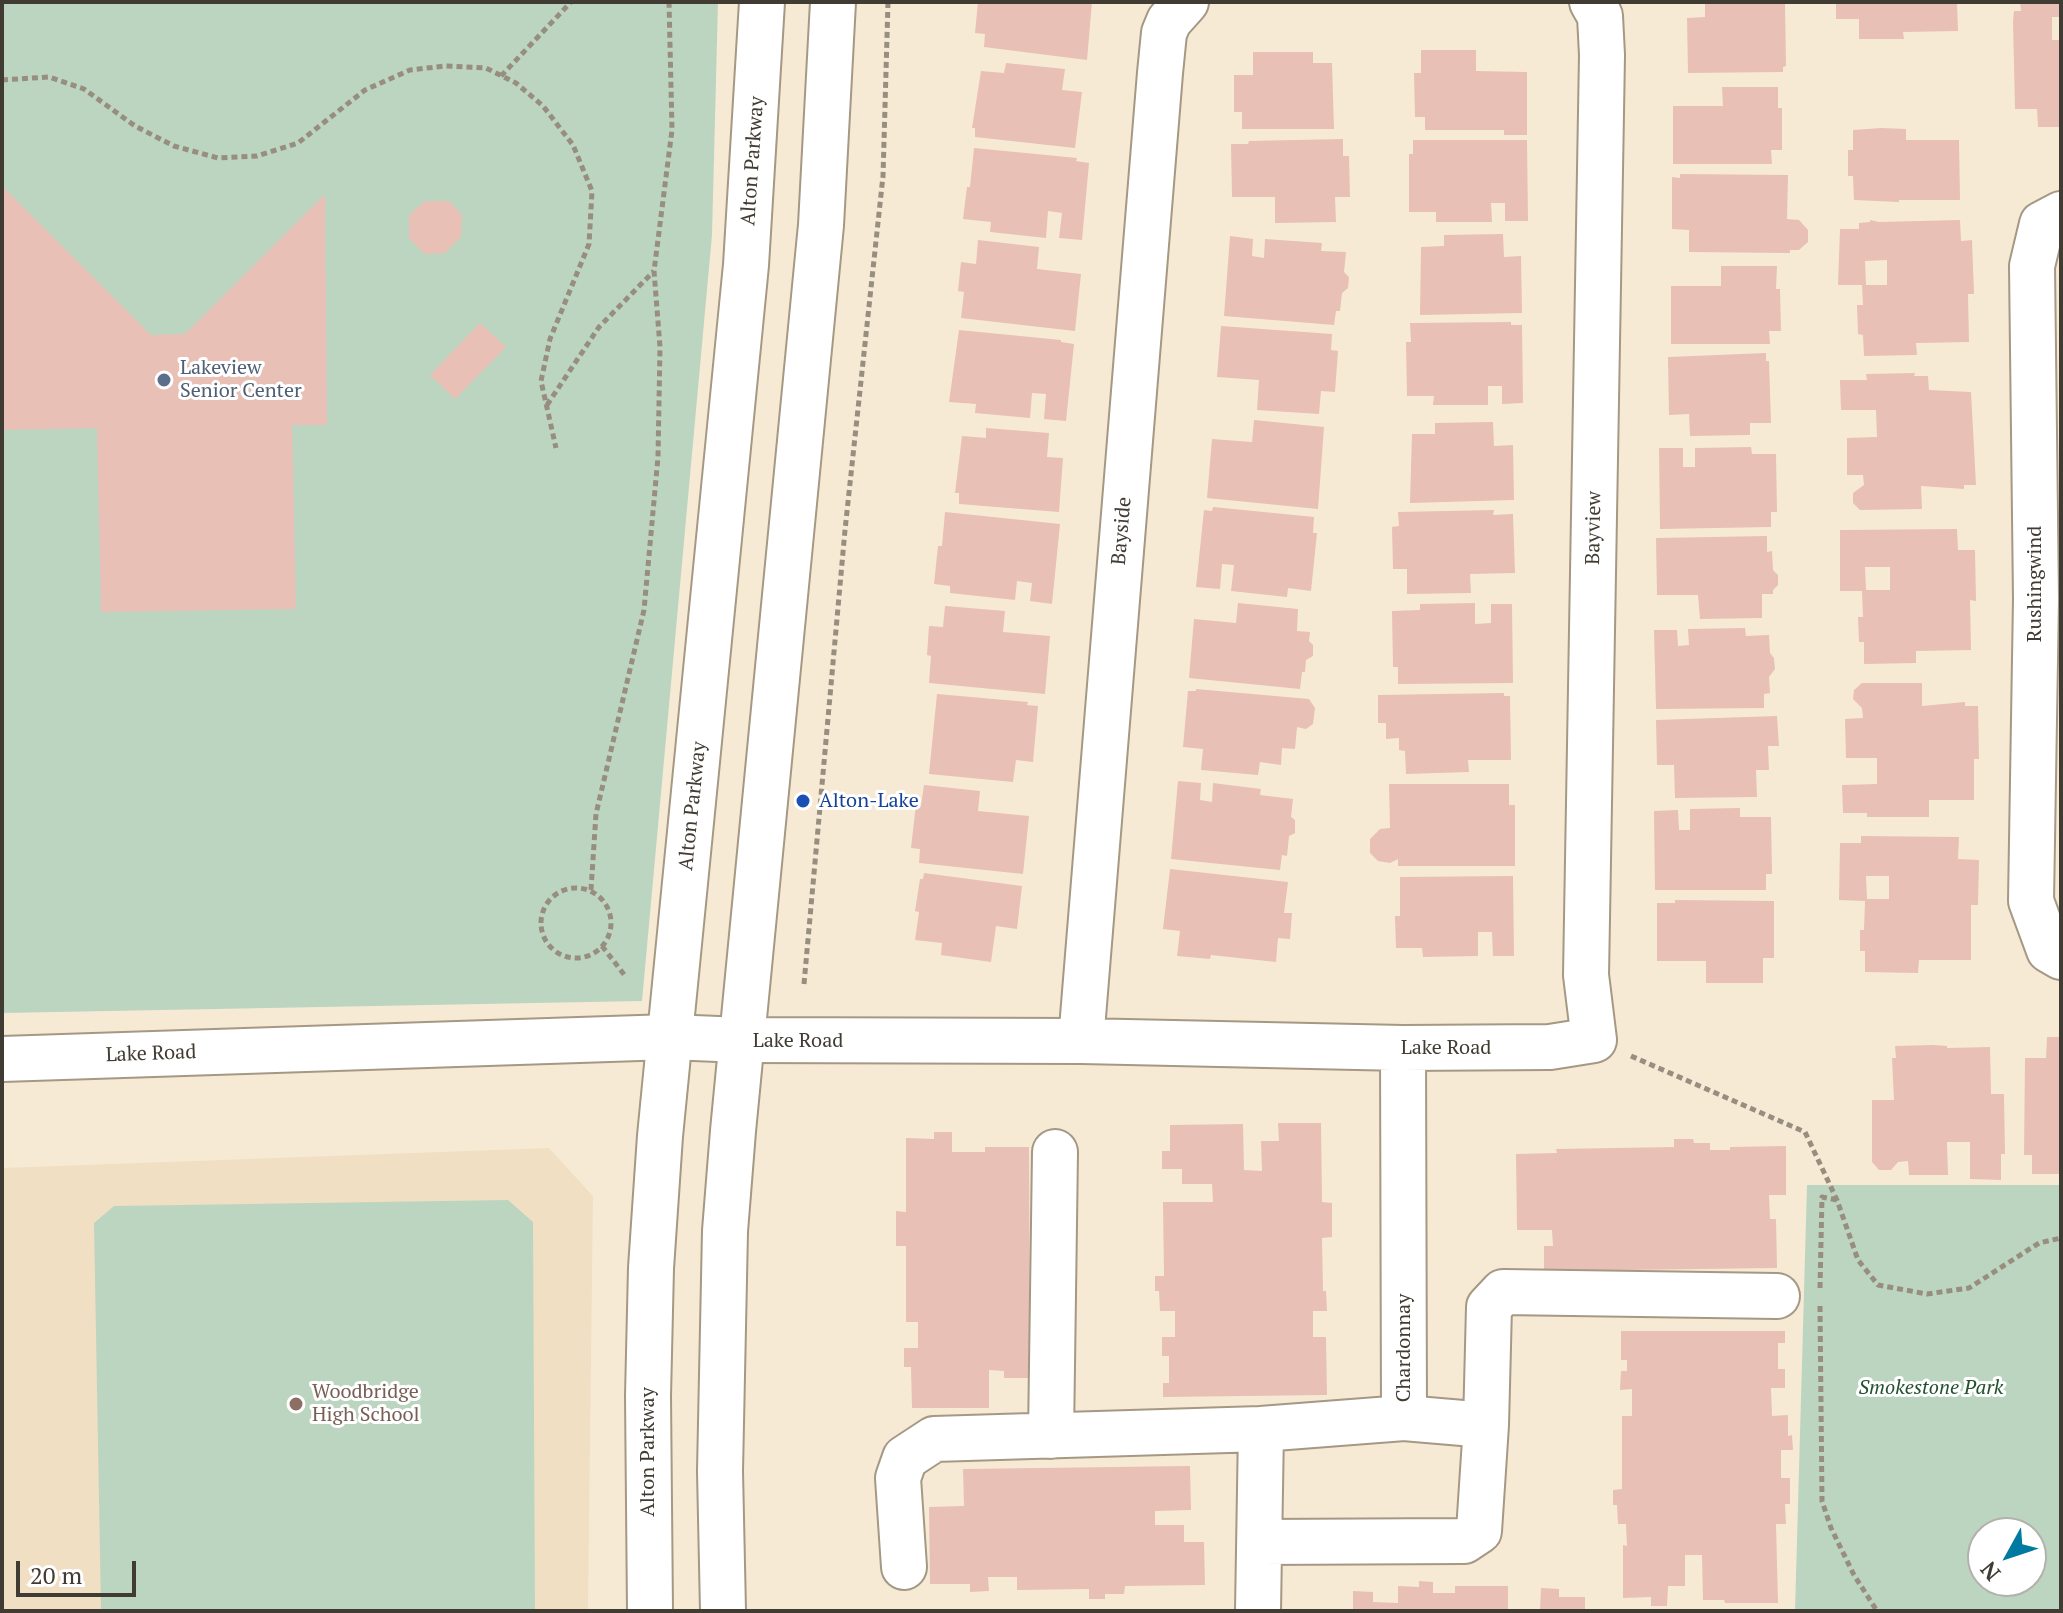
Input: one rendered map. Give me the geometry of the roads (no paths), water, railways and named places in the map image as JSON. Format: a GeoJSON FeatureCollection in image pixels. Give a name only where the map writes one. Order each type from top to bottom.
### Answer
{"type":"FeatureCollection","features":[{"type":"Feature","properties":{"kind":"street","name":"Alton Parkway"},"geometry":{"type":"LineString","coordinates":[[650,1611],[648,1396],[651,1268],[670,1037],[745,281],[762,2]]}},
{"type":"Feature","properties":{"kind":"street"},"geometry":{"type":"LineString","coordinates":[[723,1611],[720,1471],[723,1283],[733,1131],[821,225],[833,2]]}},
{"type":"Feature","properties":{"kind":"street","name":"Bayview"},"geometry":{"type":"LineString","coordinates":[[1594,1040],[1586,975],[1602,87],[1596,9]]}},
{"type":"Feature","properties":{"kind":"street","name":"Bayside"},"geometry":{"type":"LineString","coordinates":[[1081,1041],[1158,89],[1164,33],[1177,12]]}},
{"type":"Feature","properties":{"kind":"street","name":"Rushingwind"},"geometry":{"type":"LineString","coordinates":[[2061,214],[2042,224],[2032,266],[2048,598],[2031,901],[2049,950],[2061,957]]}},
{"type":"Feature","properties":{"kind":"street","name":"Lake Road"},"geometry":{"type":"LineString","coordinates":[[2,1059],[670,1037],[1403,1048],[1550,1047],[1594,1040]]}},
{"type":"Feature","properties":{"kind":"street","name":"Chardonnay"},"geometry":{"type":"LineString","coordinates":[[904,1567],[898,1478],[905,1458],[934,1439],[1261,1429],[1404,1418],[1403,1048]]}},
{"type":"Feature","properties":{"kind":"street"},"geometry":{"type":"LineString","coordinates":[[1051,1436],[1055,1152]]}},
{"type":"Feature","properties":{"kind":"street"},"geometry":{"type":"LineString","coordinates":[[1260,1542],[1464,1541],[1479,1531],[1489,1307],[1503,1292],[1777,1296]]}},
{"type":"Feature","properties":{"kind":"street"},"geometry":{"type":"LineString","coordinates":[[1404,1418],[1486,1425]]}},
{"type":"Feature","properties":{"kind":"street"},"geometry":{"type":"LineString","coordinates":[[1258,1611],[1261,1429]]}},
{"type":"Feature","properties":{"kind":"place","name":"Lakeview Senior Center"},"geometry":{"type":"Point","coordinates":[164,380]}},
{"type":"Feature","properties":{"kind":"place","name":"Alton-Lake"},"geometry":{"type":"Point","coordinates":[803,801]}},
{"type":"Feature","properties":{"kind":"place","name":"Woodbridge High School"},"geometry":{"type":"Point","coordinates":[296,1404]}},
{"type":"Feature","properties":{"kind":"park label","name":"Smokestone Park"},"geometry":{"type":"Point","coordinates":[1931,1388]}}]}
